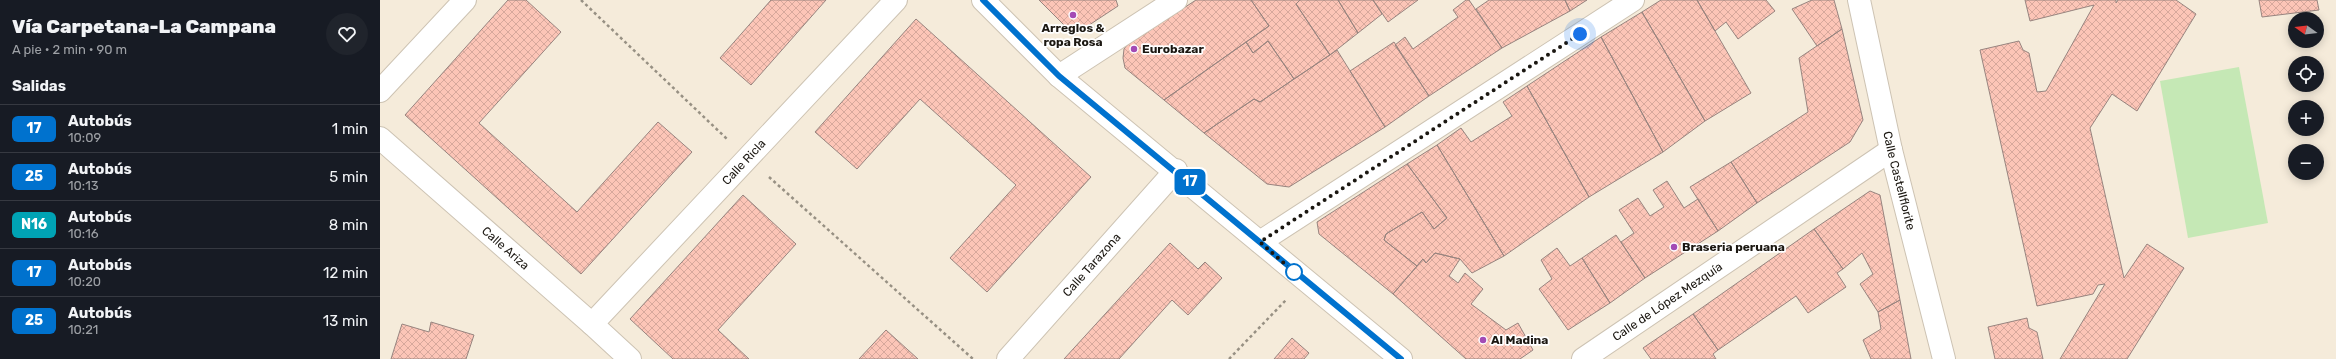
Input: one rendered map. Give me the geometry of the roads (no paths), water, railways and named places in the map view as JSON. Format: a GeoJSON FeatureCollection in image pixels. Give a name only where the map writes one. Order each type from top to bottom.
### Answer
{"type":"FeatureCollection","features":[{"type":"Feature","properties":{"kind":"street"},"geometry":{"type":"LineString","coordinates":[[380,91],[465,0]]}},
{"type":"Feature","properties":{"kind":"street","name":"Calle Ricla"},"geometry":{"type":"LineString","coordinates":[[592,324],[747,157],[896,0]]}},
{"type":"Feature","properties":{"kind":"street"},"geometry":{"type":"LineString","coordinates":[[983,0],[1059,76],[1176,170],[1304,280],[1402,359]]}},
{"type":"Feature","properties":{"kind":"street"},"geometry":{"type":"LineString","coordinates":[[1059,76],[1176,0]]}},
{"type":"Feature","properties":{"kind":"street"},"geometry":{"type":"LineString","coordinates":[[1260,242],[1633,0]]}},
{"type":"Feature","properties":{"kind":"street","name":"Calle Castellflorite"},"geometry":{"type":"LineString","coordinates":[[1860,0],[1891,150],[1944,359]]}},
{"type":"Feature","properties":{"kind":"street","name":"Calle Ariza"},"geometry":{"type":"LineString","coordinates":[[380,138],[630,359]]}},
{"type":"Feature","properties":{"kind":"street","name":"Calle de López Mezquía"},"geometry":{"type":"LineString","coordinates":[[1583,359],[1891,150]]}},
{"type":"Feature","properties":{"kind":"street","name":"Calle Tarazona"},"geometry":{"type":"LineString","coordinates":[[1008,359],[1176,170]]}},
{"type":"Feature","properties":{"kind":"place","name":"Arreglos & ropa Rosa"},"geometry":{"type":"Point","coordinates":[1073,15]}},
{"type":"Feature","properties":{"kind":"place","name":"Eurobazar"},"geometry":{"type":"Point","coordinates":[1134,49]}},
{"type":"Feature","properties":{"kind":"place","name":"Braseria peruana"},"geometry":{"type":"Point","coordinates":[1674,247]}},
{"type":"Feature","properties":{"kind":"place","name":"Al Madina"},"geometry":{"type":"Point","coordinates":[1483,340]}}]}
